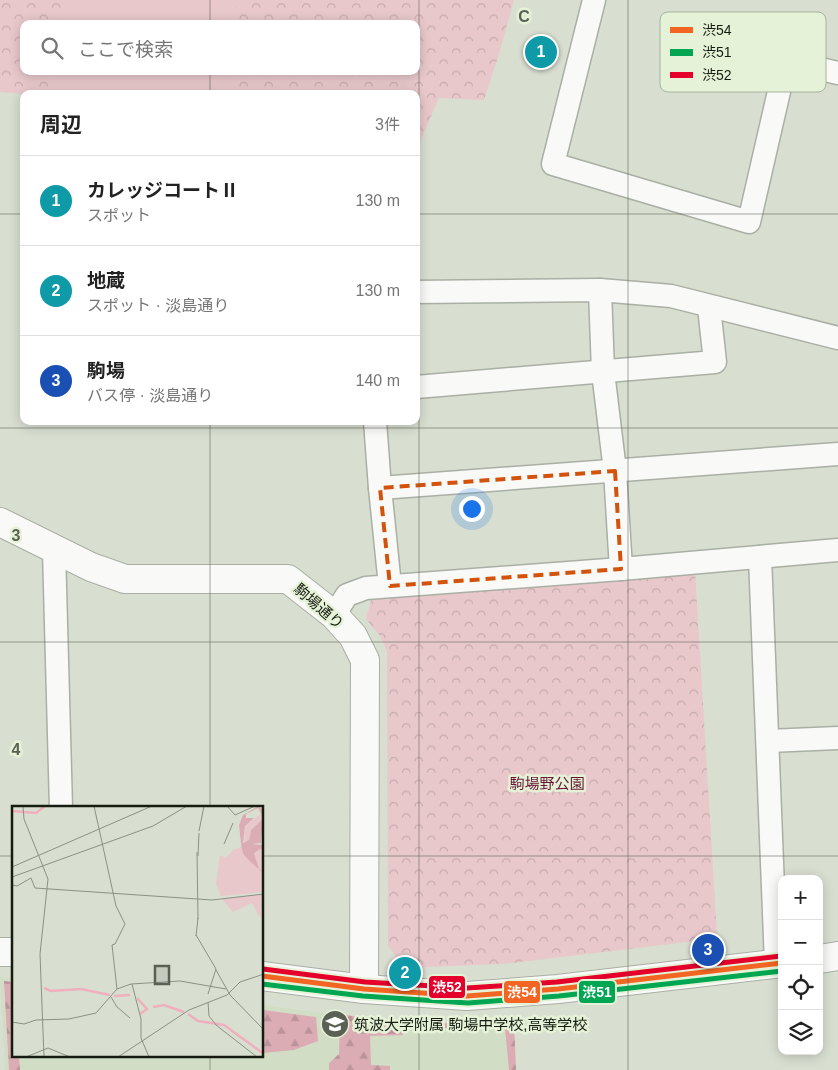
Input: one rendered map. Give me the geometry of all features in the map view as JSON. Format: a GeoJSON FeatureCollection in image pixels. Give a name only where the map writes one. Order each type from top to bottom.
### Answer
{"type":"FeatureCollection","features":[{"type":"Feature","properties":{"kind":"street"},"geometry":{"type":"LineString","coordinates":[[594,0],[553,164],[749,222],[779,92]]}},
{"type":"Feature","properties":{"kind":"street"},"geometry":{"type":"LineString","coordinates":[[600,290],[603,372],[615,471],[622,569]]}},
{"type":"Feature","properties":{"kind":"street"},"geometry":{"type":"LineString","coordinates":[[420,292],[600,290],[671,296],[838,338]]}},
{"type":"Feature","properties":{"kind":"street"},"geometry":{"type":"LineString","coordinates":[[420,387],[715,362],[709,307]]}},
{"type":"Feature","properties":{"kind":"street"},"geometry":{"type":"LineString","coordinates":[[375,425],[390,586]]}},
{"type":"Feature","properties":{"kind":"street"},"geometry":{"type":"LineString","coordinates":[[380,488],[838,454]]}},
{"type":"Feature","properties":{"kind":"street","name":"駒場通り"},"geometry":{"type":"LineString","coordinates":[[0,522],[91,567],[125,579],[288,579],[334,615],[353,636],[365,660],[364,989]]}},
{"type":"Feature","properties":{"kind":"street"},"geometry":{"type":"LineString","coordinates":[[54,550],[61,806]]}},
{"type":"Feature","properties":{"kind":"street"},"geometry":{"type":"LineString","coordinates":[[334,615],[347,596],[366,588],[622,569],[838,550]]}},
{"type":"Feature","properties":{"kind":"street"},"geometry":{"type":"LineString","coordinates":[[760,557],[778,943]]}},
{"type":"Feature","properties":{"kind":"street"},"geometry":{"type":"LineString","coordinates":[[768,741],[838,738]]}},
{"type":"Feature","properties":{"kind":"street"},"geometry":{"type":"LineString","coordinates":[[823,958],[838,956]]}},
{"type":"Feature","properties":{"kind":"street"},"geometry":{"type":"LineString","coordinates":[[264,976],[364,989],[467,996],[558,989],[778,963]]}},
{"type":"Feature","properties":{"kind":"highlighted area"},"geometry":{"type":"Polygon","coordinates":[[[615,471],[621,569],[390,586],[380,488],[615,471]]]}},
{"type":"Feature","properties":{"kind":"shaded area","name":"筑波大学附属 駒場中学校,高等学校"},"geometry":{"type":"Polygon","coordinates":[[[0,977],[12,979],[12,1058],[264,1058],[264,1005],[403,1024],[514,1022],[516,1070],[5,1070],[0,977]]]}},
{"type":"Feature","properties":{"kind":"green space"},"geometry":{"type":"Polygon","coordinates":[[[0,0],[514,0],[484,100],[439,98],[420,142],[420,90],[20,90],[20,94],[0,92],[0,0]]]}},
{"type":"Feature","properties":{"kind":"green space"},"geometry":{"type":"Polygon","coordinates":[[[62,0],[236,0],[234,20],[60,20],[62,0]]]}},
{"type":"Feature","properties":{"kind":"green space"},"geometry":{"type":"Polygon","coordinates":[[[55,75],[229,75],[227,90],[53,90],[55,75]]]}},
{"type":"Feature","properties":{"kind":"green space","name":"駒場野公園"},"geometry":{"type":"Polygon","coordinates":[[[695,570],[717,936],[695,941],[503,964],[424,967],[399,961],[388,946],[387,651],[380,636],[366,619],[371,600],[695,570]]]}},
{"type":"Feature","properties":{"kind":"green space"},"geometry":{"type":"Polygon","coordinates":[[[4,981],[12,982],[12,1058],[19,1058],[20,1070],[9,1070],[4,981]]]}},
{"type":"Feature","properties":{"kind":"green space"},"geometry":{"type":"Polygon","coordinates":[[[264,1010],[316,1017],[318,1041],[294,1050],[264,1053],[264,1010]]]}},
{"type":"Feature","properties":{"kind":"green space"},"geometry":{"type":"Polygon","coordinates":[[[340,1014],[403,1024],[514,1022],[516,1070],[509,1070],[505,1028],[403,1028],[403,1035],[370,1036],[371,1065],[390,1066],[390,1070],[329,1070],[329,1063],[339,1054],[340,1014]]]}},
{"type":"Feature","properties":{"kind":"transit line","name":"渋52"},"geometry":{"type":"LineString","coordinates":[[264,969],[365,982],[467,988],[557,982],[778,956]]}},
{"type":"Feature","properties":{"kind":"transit line","name":"渋54"},"geometry":{"type":"LineString","coordinates":[[264,976],[364,989],[467,996],[558,989],[778,963]]}},
{"type":"Feature","properties":{"kind":"transit line","name":"渋51"},"geometry":{"type":"LineString","coordinates":[[264,984],[363,996],[468,1003],[559,996],[778,971]]}},
{"type":"Feature","properties":{"kind":"place","name":"カレッジコートⅡ"},"geometry":{"type":"Point","coordinates":[541,52]}},
{"type":"Feature","properties":{"kind":"place","name":"駒場"},"geometry":{"type":"Point","coordinates":[708,950]}},
{"type":"Feature","properties":{"kind":"place","name":"地蔵"},"geometry":{"type":"Point","coordinates":[405,973]}},
{"type":"Feature","properties":{"kind":"place","name":"筑波大学附属 駒場中学校,高等学校"},"geometry":{"type":"Point","coordinates":[335,1024]}}]}
